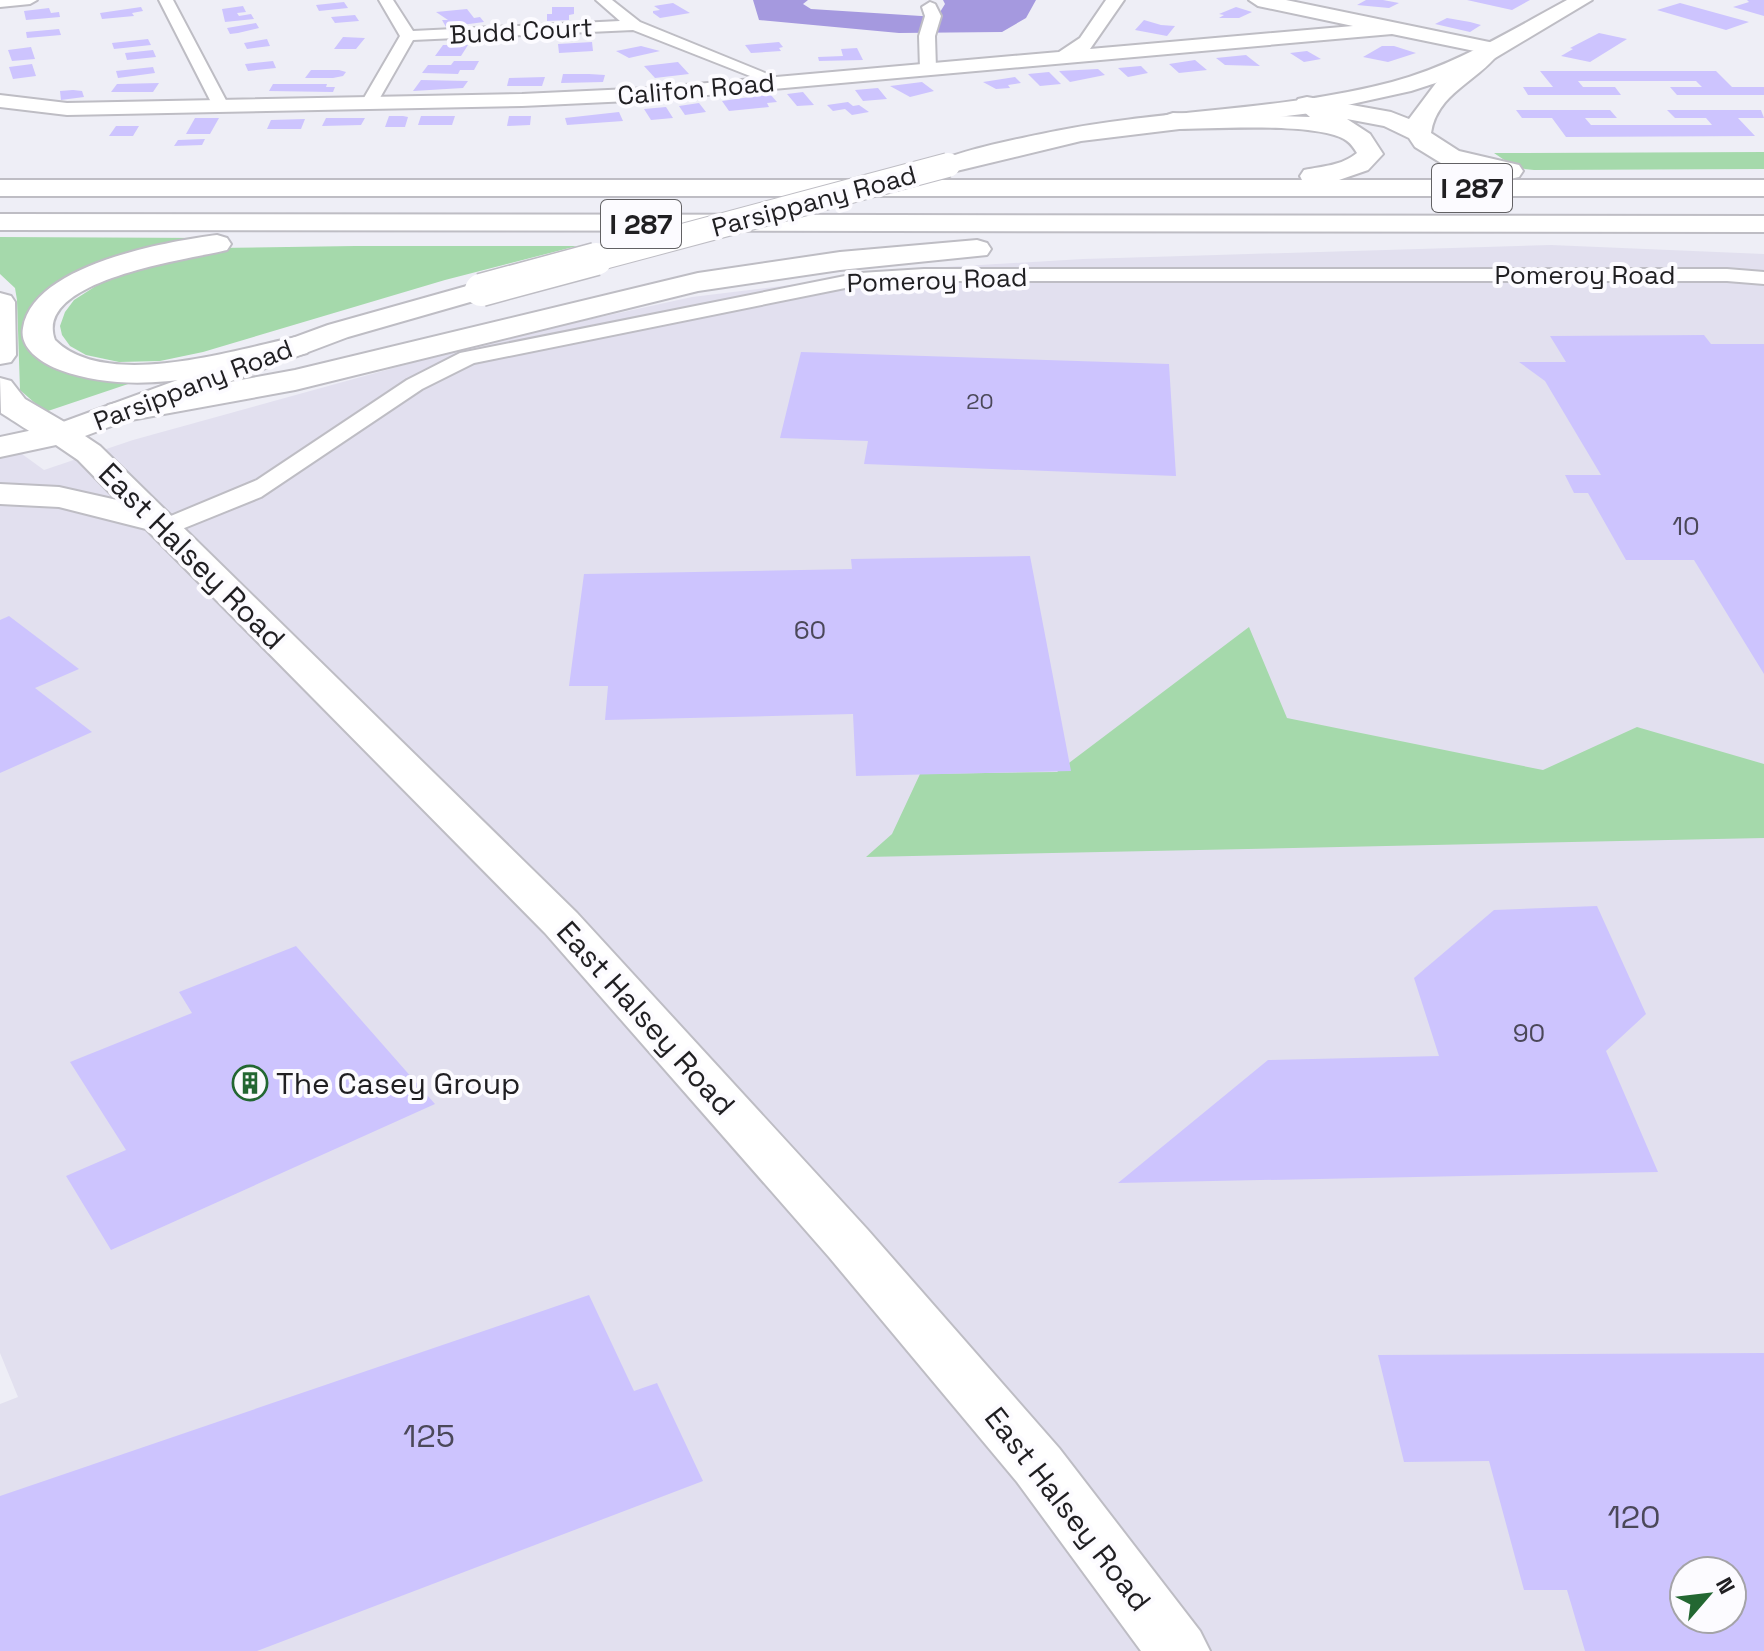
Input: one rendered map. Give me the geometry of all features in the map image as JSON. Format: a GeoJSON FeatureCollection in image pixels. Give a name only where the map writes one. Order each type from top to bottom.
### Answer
{"type":"FeatureCollection","features":[{"type":"Feature","properties":{"kind":"highway"},"geometry":{"type":"LineString","coordinates":[[1418,133],[1421,116],[1429,107],[1491,51]]}},
{"type":"Feature","properties":{"kind":"highway"},"geometry":{"type":"LineString","coordinates":[[1180,187],[1345,171],[1362,163],[1370,154],[1366,144],[1307,104]]}},
{"type":"Feature","properties":{"kind":"highway"},"geometry":{"type":"LineString","coordinates":[[1307,104],[1379,117],[1418,133],[1434,149],[1450,157],[1502,170],[1560,176],[1764,182]]}},
{"type":"Feature","properties":{"kind":"highway"},"geometry":{"type":"LineString","coordinates":[[1173,121],[1303,123],[1352,133]]}},
{"type":"Feature","properties":{"kind":"highway","name":"I 287"},"geometry":{"type":"LineString","coordinates":[[0,188],[1764,188]]}},
{"type":"Feature","properties":{"kind":"highway"},"geometry":{"type":"LineString","coordinates":[[0,208],[1764,209]]}},
{"type":"Feature","properties":{"kind":"highway","name":"I 287"},"geometry":{"type":"LineString","coordinates":[[0,222],[1764,224]]}},
{"type":"Feature","properties":{"kind":"highway"},"geometry":{"type":"LineString","coordinates":[[120,412],[295,380],[632,296],[769,270],[923,253],[1281,223]]}},
{"type":"Feature","properties":{"kind":"highway"},"geometry":{"type":"LineString","coordinates":[[296,346],[183,369],[112,372],[59,359],[44,348],[36,328],[42,313],[72,287],[117,265],[146,256],[209,244],[469,224]]}},
{"type":"Feature","properties":{"kind":"highway"},"geometry":{"type":"LineString","coordinates":[[0,302],[0,355]]}},
{"type":"Feature","properties":{"kind":"highway"},"geometry":{"type":"LineString","coordinates":[[0,388],[13,406],[61,434]]}},
{"type":"Feature","properties":{"kind":"main road","name":"Parsippany Road"},"geometry":{"type":"LineString","coordinates":[[0,447],[61,434],[296,346],[481,290],[1053,138],[1307,104],[1408,85],[1449,71],[1491,51],[1582,0]]}},
{"type":"Feature","properties":{"kind":"main road","name":"Parsippany Road"},"geometry":{"type":"LineString","coordinates":[[0,473],[22,464],[61,434]]}},
{"type":"Feature","properties":{"kind":"main road","name":"East Halsey Road"},"geometry":{"type":"LineString","coordinates":[[61,434],[89,453],[561,923],[848,1243],[1038,1465],[1178,1651]]}},
{"type":"Feature","properties":{"kind":"main road"},"geometry":{"type":"LineString","coordinates":[[0,494],[52,495],[90,502],[161,525]]}},
{"type":"Feature","properties":{"kind":"street"},"geometry":{"type":"LineString","coordinates":[[0,3],[30,0]]}},
{"type":"Feature","properties":{"kind":"street"},"geometry":{"type":"LineString","coordinates":[[166,0],[221,106]]}},
{"type":"Feature","properties":{"kind":"street"},"geometry":{"type":"LineString","coordinates":[[369,103],[408,36],[386,0]]}},
{"type":"Feature","properties":{"kind":"street"},"geometry":{"type":"LineString","coordinates":[[603,0],[635,25],[779,82]]}},
{"type":"Feature","properties":{"kind":"street"},"geometry":{"type":"LineString","coordinates":[[1064,57],[1087,42],[1115,0]]}},
{"type":"Feature","properties":{"kind":"street"},"geometry":{"type":"LineString","coordinates":[[1258,0],[1491,51]]}},
{"type":"Feature","properties":{"kind":"street"},"geometry":{"type":"LineString","coordinates":[[928,69],[927,36],[932,11]]}},
{"type":"Feature","properties":{"kind":"street","name":"Budd Court"},"geometry":{"type":"LineString","coordinates":[[408,36],[635,25]]}},
{"type":"Feature","properties":{"kind":"street","name":"Califon Road"},"geometry":{"type":"LineString","coordinates":[[0,101],[58,109],[576,98],[1391,28]]}},
{"type":"Feature","properties":{"kind":"street","name":"Pomeroy Road"},"geometry":{"type":"LineString","coordinates":[[161,525],[224,506],[266,484],[428,376],[468,358],[860,279],[924,275],[1727,275],[1764,278]]}},
{"type":"Feature","properties":{"kind":"shaded area"},"geometry":{"type":"Polygon","coordinates":[[[753,0],[808,0],[803,4],[811,9],[937,17],[945,4],[943,0],[1036,0],[1026,18],[1002,32],[899,33],[759,20],[753,0]]]}},
{"type":"Feature","properties":{"kind":"shaded area"},"geometry":{"type":"Polygon","coordinates":[[[1551,245],[1764,254],[1764,1651],[0,1651],[0,1404],[18,1397],[0,1353],[0,438],[44,470],[133,440],[495,340],[692,297],[928,268],[1083,259],[1551,245]]]}},
{"type":"Feature","properties":{"kind":"green space"},"geometry":{"type":"Polygon","coordinates":[[[1764,152],[1764,169],[1534,170],[1516,168],[1494,153],[1764,152]]]}},
{"type":"Feature","properties":{"kind":"green space"},"geometry":{"type":"Polygon","coordinates":[[[0,237],[208,238],[92,270],[27,336],[140,380],[45,412],[20,390],[17,300],[15,288],[0,274],[0,237]]]}},
{"type":"Feature","properties":{"kind":"green space"},"geometry":{"type":"Polygon","coordinates":[[[577,246],[445,280],[203,352],[160,361],[119,362],[86,355],[70,346],[62,335],[60,326],[74,300],[113,275],[217,248],[577,246]]]}},
{"type":"Feature","properties":{"kind":"green space"},"geometry":{"type":"Polygon","coordinates":[[[1249,627],[1287,718],[1543,770],[1637,727],[1764,764],[1764,838],[866,857],[892,834],[920,774],[1057,772],[1249,627]]]}},
{"type":"Feature","properties":{"kind":"building"},"geometry":{"type":"Polygon","coordinates":[[[1366,0],[1399,3],[1389,8],[1357,5],[1366,0]]]}},
{"type":"Feature","properties":{"kind":"building"},"geometry":{"type":"Polygon","coordinates":[[[1467,0],[1530,0],[1512,10],[1467,0]]]}},
{"type":"Feature","properties":{"kind":"building"},"geometry":{"type":"Polygon","coordinates":[[[1747,0],[1764,0],[1764,16],[1733,7],[1749,2],[1747,0]]]}},
{"type":"Feature","properties":{"kind":"building"},"geometry":{"type":"Polygon","coordinates":[[[344,2],[348,8],[319,11],[316,5],[344,2]]]}},
{"type":"Feature","properties":{"kind":"building"},"geometry":{"type":"Polygon","coordinates":[[[673,3],[690,13],[660,18],[653,13],[660,10],[654,6],[673,3]]]}},
{"type":"Feature","properties":{"kind":"building"},"geometry":{"type":"Polygon","coordinates":[[[1680,3],[1749,22],[1726,30],[1657,10],[1680,3]]]}},
{"type":"Feature","properties":{"kind":"building"},"geometry":{"type":"Polygon","coordinates":[[[243,6],[246,12],[237,13],[239,16],[251,14],[254,19],[225,22],[222,9],[243,6]]]}},
{"type":"Feature","properties":{"kind":"building"},"geometry":{"type":"Polygon","coordinates":[[[141,7],[143,11],[132,13],[134,16],[102,19],[100,13],[141,7]]]}},
{"type":"Feature","properties":{"kind":"building"},"geometry":{"type":"Polygon","coordinates":[[[552,7],[574,7],[574,14],[569,15],[569,20],[547,21],[552,7]]]}},
{"type":"Feature","properties":{"kind":"building"},"geometry":{"type":"Polygon","coordinates":[[[1236,7],[1252,12],[1239,18],[1219,18],[1224,15],[1219,14],[1236,7]]]}},
{"type":"Feature","properties":{"kind":"building"},"geometry":{"type":"Polygon","coordinates":[[[49,8],[51,13],[59,12],[60,17],[26,20],[24,11],[49,8]]]}},
{"type":"Feature","properties":{"kind":"building"},"geometry":{"type":"Polygon","coordinates":[[[467,9],[474,18],[480,17],[484,22],[446,27],[442,20],[448,20],[436,12],[467,9]]]}},
{"type":"Feature","properties":{"kind":"building"},"geometry":{"type":"Polygon","coordinates":[[[355,15],[359,21],[335,23],[331,17],[355,15]]]}},
{"type":"Feature","properties":{"kind":"building"},"geometry":{"type":"Polygon","coordinates":[[[1447,18],[1481,25],[1470,32],[1435,24],[1447,18]]]}},
{"type":"Feature","properties":{"kind":"building"},"geometry":{"type":"Polygon","coordinates":[[[1144,20],[1175,26],[1167,36],[1135,30],[1144,20]]]}},
{"type":"Feature","properties":{"kind":"building"},"geometry":{"type":"Polygon","coordinates":[[[256,23],[259,28],[238,33],[230,34],[227,28],[256,23]]]}},
{"type":"Feature","properties":{"kind":"building"},"geometry":{"type":"Polygon","coordinates":[[[59,29],[61,35],[27,38],[26,32],[59,29]]]}},
{"type":"Feature","properties":{"kind":"building"},"geometry":{"type":"Polygon","coordinates":[[[1599,33],[1627,39],[1590,62],[1561,56],[1573,49],[1570,48],[1599,33]]]}},
{"type":"Feature","properties":{"kind":"building"},"geometry":{"type":"Polygon","coordinates":[[[343,37],[365,38],[356,49],[334,49],[343,37]]]}},
{"type":"Feature","properties":{"kind":"building"},"geometry":{"type":"Polygon","coordinates":[[[148,39],[151,45],[114,49],[112,43],[148,39]]]}},
{"type":"Feature","properties":{"kind":"building"},"geometry":{"type":"Polygon","coordinates":[[[267,39],[270,46],[247,49],[244,43],[267,39]]]}},
{"type":"Feature","properties":{"kind":"building"},"geometry":{"type":"Polygon","coordinates":[[[592,42],[593,51],[559,53],[558,44],[592,42]]]}},
{"type":"Feature","properties":{"kind":"building"},"geometry":{"type":"Polygon","coordinates":[[[779,42],[783,47],[779,48],[781,51],[751,53],[745,45],[779,42]]]}},
{"type":"Feature","properties":{"kind":"building"},"geometry":{"type":"Polygon","coordinates":[[[443,45],[468,45],[461,56],[435,56],[443,45]]]}},
{"type":"Feature","properties":{"kind":"building"},"geometry":{"type":"Polygon","coordinates":[[[641,46],[660,51],[629,58],[616,51],[641,46]]]}},
{"type":"Feature","properties":{"kind":"building"},"geometry":{"type":"Polygon","coordinates":[[[1382,46],[1394,46],[1416,53],[1388,62],[1363,57],[1382,46]]]}},
{"type":"Feature","properties":{"kind":"building"},"geometry":{"type":"Polygon","coordinates":[[[31,47],[35,59],[12,61],[8,50],[31,47]]]}},
{"type":"Feature","properties":{"kind":"building"},"geometry":{"type":"Polygon","coordinates":[[[857,48],[863,60],[819,61],[818,57],[843,56],[841,49],[857,48]]]}},
{"type":"Feature","properties":{"kind":"building"},"geometry":{"type":"Polygon","coordinates":[[[153,50],[156,57],[127,60],[125,53],[153,50]]]}},
{"type":"Feature","properties":{"kind":"building"},"geometry":{"type":"Polygon","coordinates":[[[1307,51],[1321,59],[1304,62],[1290,53],[1307,51]]]}},
{"type":"Feature","properties":{"kind":"building"},"geometry":{"type":"Polygon","coordinates":[[[1246,55],[1260,66],[1225,65],[1216,58],[1246,55]]]}},
{"type":"Feature","properties":{"kind":"building"},"geometry":{"type":"Polygon","coordinates":[[[1195,60],[1207,70],[1179,73],[1169,64],[1195,60]]]}},
{"type":"Feature","properties":{"kind":"building"},"geometry":{"type":"Polygon","coordinates":[[[273,61],[276,68],[248,71],[245,64],[273,61]]]}},
{"type":"Feature","properties":{"kind":"building"},"geometry":{"type":"Polygon","coordinates":[[[454,61],[479,61],[474,70],[460,70],[458,74],[422,73],[428,65],[451,65],[454,61]]]}},
{"type":"Feature","properties":{"kind":"building"},"geometry":{"type":"Polygon","coordinates":[[[678,62],[689,74],[655,78],[644,66],[678,62]]]}},
{"type":"Feature","properties":{"kind":"building"},"geometry":{"type":"Polygon","coordinates":[[[32,64],[36,76],[13,79],[9,67],[32,64]]]}},
{"type":"Feature","properties":{"kind":"building"},"geometry":{"type":"Polygon","coordinates":[[[1141,66],[1148,73],[1128,77],[1118,68],[1141,66]]]}},
{"type":"Feature","properties":{"kind":"building"},"geometry":{"type":"Polygon","coordinates":[[[153,67],[155,73],[118,78],[116,71],[153,67]]]}},
{"type":"Feature","properties":{"kind":"building"},"geometry":{"type":"Polygon","coordinates":[[[1098,69],[1105,75],[1070,82],[1059,71],[1098,69]]]}},
{"type":"Feature","properties":{"kind":"building"},"geometry":{"type":"Polygon","coordinates":[[[311,70],[346,72],[333,78],[305,78],[311,70]]]}},
{"type":"Feature","properties":{"kind":"building"},"geometry":{"type":"Polygon","coordinates":[[[1540,71],[1716,71],[1732,87],[1764,87],[1764,95],[1677,95],[1670,87],[1702,87],[1696,81],[1578,81],[1583,87],[1615,87],[1621,95],[1528,95],[1523,87],[1553,87],[1540,71]]]}},
{"type":"Feature","properties":{"kind":"building"},"geometry":{"type":"Polygon","coordinates":[[[1049,72],[1061,84],[1040,86],[1028,74],[1049,72]]]}},
{"type":"Feature","properties":{"kind":"building"},"geometry":{"type":"Polygon","coordinates":[[[563,74],[605,75],[603,82],[561,83],[563,74]]]}},
{"type":"Feature","properties":{"kind":"building"},"geometry":{"type":"Polygon","coordinates":[[[545,77],[542,86],[507,86],[509,78],[545,77]]]}},
{"type":"Feature","properties":{"kind":"building"},"geometry":{"type":"Polygon","coordinates":[[[1015,77],[1021,83],[1008,85],[1010,88],[996,89],[983,82],[1015,77]]]}},
{"type":"Feature","properties":{"kind":"building"},"geometry":{"type":"Polygon","coordinates":[[[421,80],[468,81],[463,88],[413,91],[421,80]]]}},
{"type":"Feature","properties":{"kind":"building"},"geometry":{"type":"Polygon","coordinates":[[[922,82],[934,91],[910,97],[890,86],[922,82]]]}},
{"type":"Feature","properties":{"kind":"building"},"geometry":{"type":"Polygon","coordinates":[[[159,83],[153,92],[111,92],[117,84],[159,83]]]}},
{"type":"Feature","properties":{"kind":"building"},"geometry":{"type":"Polygon","coordinates":[[[273,84],[327,84],[326,87],[335,87],[333,92],[269,91],[273,84]]]}},
{"type":"Feature","properties":{"kind":"building"},"geometry":{"type":"Polygon","coordinates":[[[878,88],[887,99],[863,101],[855,90],[878,88]]]}},
{"type":"Feature","properties":{"kind":"building"},"geometry":{"type":"Polygon","coordinates":[[[60,91],[82,91],[84,97],[61,100],[60,91]]]}},
{"type":"Feature","properties":{"kind":"building"},"geometry":{"type":"Polygon","coordinates":[[[803,92],[814,105],[797,106],[787,94],[803,92]]]}},
{"type":"Feature","properties":{"kind":"building"},"geometry":{"type":"Polygon","coordinates":[[[770,94],[777,102],[767,103],[769,107],[729,111],[722,101],[770,94]]]}},
{"type":"Feature","properties":{"kind":"building"},"geometry":{"type":"Polygon","coordinates":[[[848,102],[869,112],[852,115],[845,109],[833,111],[827,105],[848,102]]]}},
{"type":"Feature","properties":{"kind":"building"},"geometry":{"type":"Polygon","coordinates":[[[699,103],[706,112],[685,115],[679,106],[699,103]]]}},
{"type":"Feature","properties":{"kind":"building"},"geometry":{"type":"Polygon","coordinates":[[[666,107],[673,118],[651,120],[644,109],[666,107]]]}},
{"type":"Feature","properties":{"kind":"building"},"geometry":{"type":"Polygon","coordinates":[[[1516,110],[1610,110],[1617,118],[1585,118],[1591,125],[1712,125],[1706,118],[1675,118],[1667,110],[1761,110],[1764,118],[1738,118],[1755,136],[1566,137],[1552,118],[1522,118],[1516,110]]]}},
{"type":"Feature","properties":{"kind":"building"},"geometry":{"type":"Polygon","coordinates":[[[619,112],[623,121],[567,125],[565,118],[619,112]]]}},
{"type":"Feature","properties":{"kind":"building"},"geometry":{"type":"Polygon","coordinates":[[[389,116],[408,117],[405,127],[385,127],[389,116]]]}},
{"type":"Feature","properties":{"kind":"building"},"geometry":{"type":"Polygon","coordinates":[[[421,116],[455,116],[452,125],[418,125],[421,116]]]}},
{"type":"Feature","properties":{"kind":"building"},"geometry":{"type":"Polygon","coordinates":[[[509,116],[531,116],[530,125],[507,126],[509,116]]]}},
{"type":"Feature","properties":{"kind":"building"},"geometry":{"type":"Polygon","coordinates":[[[195,118],[219,118],[210,134],[186,134],[195,118]]]}},
{"type":"Feature","properties":{"kind":"building"},"geometry":{"type":"Polygon","coordinates":[[[326,118],[365,118],[361,125],[322,126],[326,118]]]}},
{"type":"Feature","properties":{"kind":"building"},"geometry":{"type":"Polygon","coordinates":[[[305,119],[301,129],[267,129],[271,120],[305,119]]]}},
{"type":"Feature","properties":{"kind":"building"},"geometry":{"type":"Polygon","coordinates":[[[116,126],[139,126],[133,136],[109,136],[116,126]]]}},
{"type":"Feature","properties":{"kind":"building"},"geometry":{"type":"Polygon","coordinates":[[[205,139],[202,145],[174,146],[178,140],[205,139]]]}},
{"type":"Feature","properties":{"kind":"building"},"geometry":{"type":"Polygon","coordinates":[[[1704,335],[1711,344],[1764,344],[1764,674],[1694,560],[1626,560],[1588,493],[1574,493],[1565,475],[1601,475],[1545,381],[1519,362],[1566,362],[1550,336],[1704,335]]]}},
{"type":"Feature","properties":{"kind":"building"},"geometry":{"type":"Polygon","coordinates":[[[801,352],[1169,364],[1176,476],[864,464],[868,441],[780,438],[801,352]]]}},
{"type":"Feature","properties":{"kind":"building"},"geometry":{"type":"Polygon","coordinates":[[[1030,556],[1071,771],[856,776],[853,714],[605,720],[608,686],[569,686],[584,574],[852,569],[851,559],[1030,556]]]}},
{"type":"Feature","properties":{"kind":"building"},"geometry":{"type":"Polygon","coordinates":[[[9,616],[79,669],[35,688],[92,732],[0,773],[0,620],[9,616]]]}},
{"type":"Feature","properties":{"kind":"building"},"geometry":{"type":"Polygon","coordinates":[[[1597,906],[1646,1014],[1606,1051],[1658,1172],[1118,1183],[1268,1060],[1439,1056],[1414,978],[1494,910],[1597,906]]]}},
{"type":"Feature","properties":{"kind":"building","name":"The Casey Group"},"geometry":{"type":"Polygon","coordinates":[[[296,946],[435,1104],[111,1250],[66,1176],[126,1150],[70,1062],[192,1013],[179,992],[296,946]]]}},
{"type":"Feature","properties":{"kind":"building"},"geometry":{"type":"Polygon","coordinates":[[[589,1295],[634,1391],[657,1383],[703,1481],[257,1651],[0,1651],[0,1496],[589,1295]]]}},
{"type":"Feature","properties":{"kind":"building"},"geometry":{"type":"Polygon","coordinates":[[[1764,1353],[1764,1651],[1585,1651],[1567,1590],[1524,1590],[1489,1461],[1404,1462],[1378,1355],[1764,1353]]]}},
{"type":"Feature","properties":{"kind":"place","name":"The Casey Group"},"geometry":{"type":"Point","coordinates":[250,1083]}}]}
